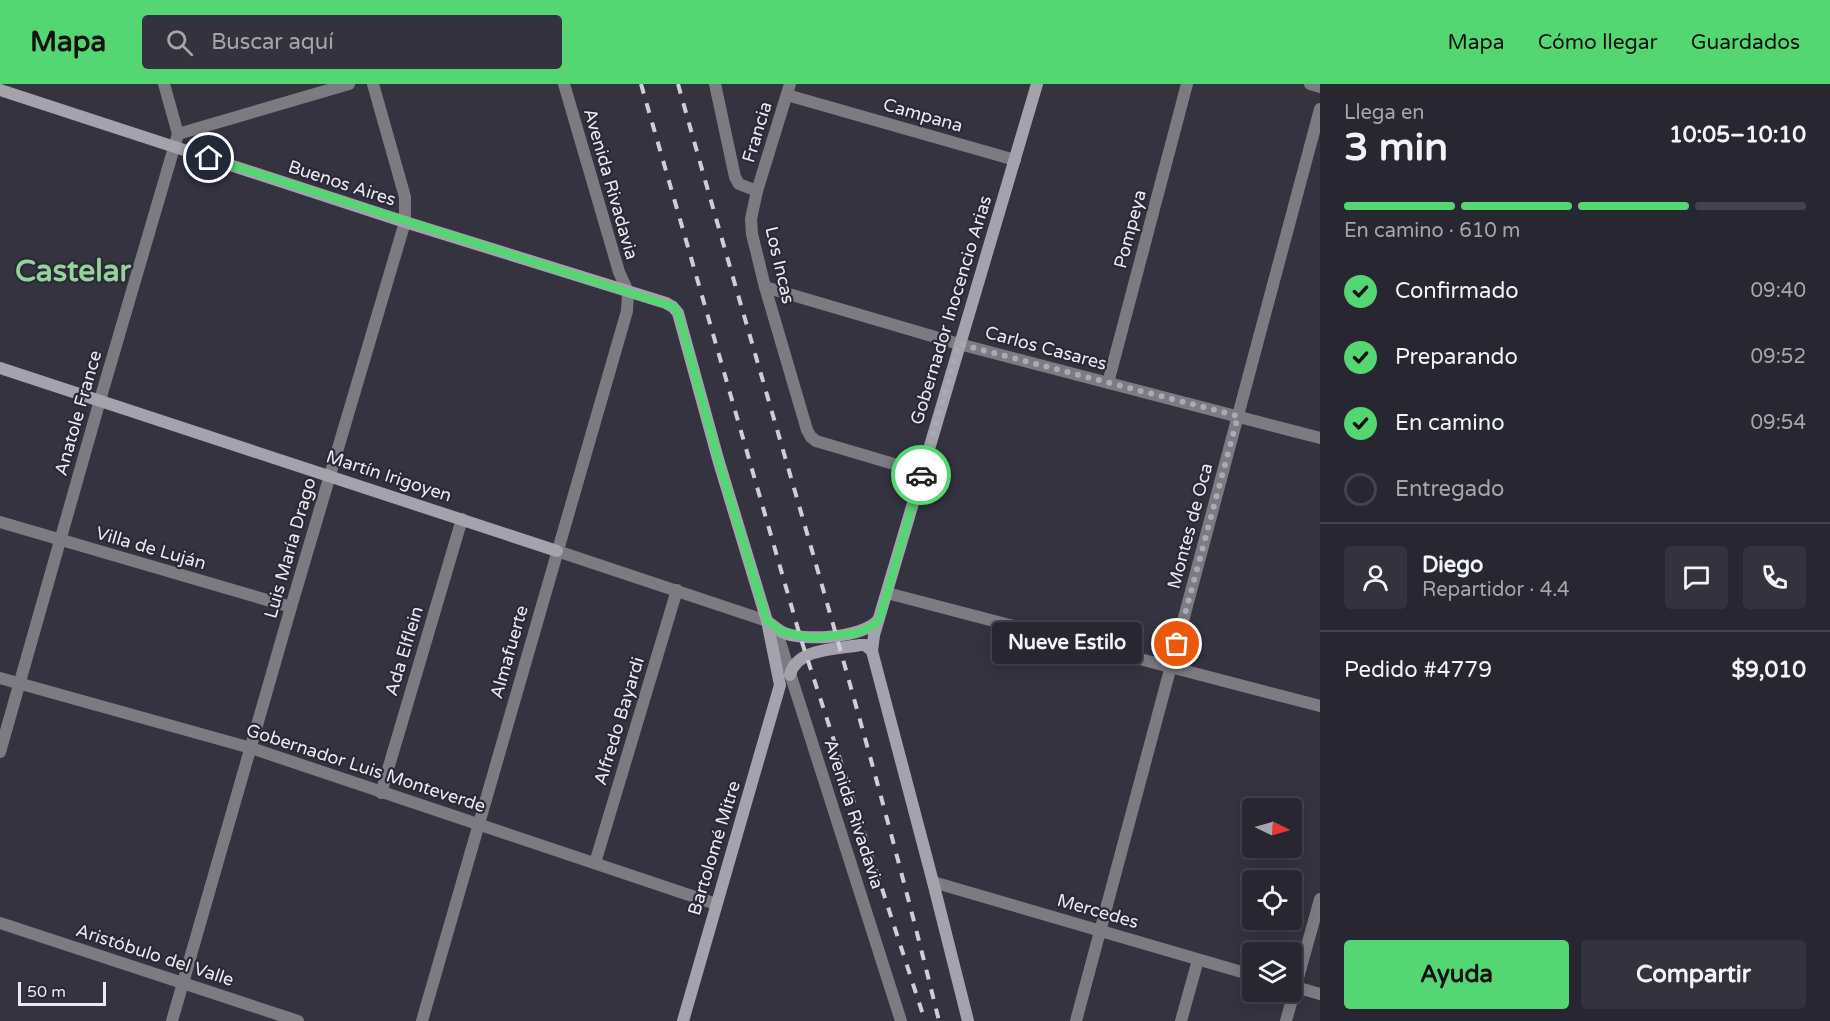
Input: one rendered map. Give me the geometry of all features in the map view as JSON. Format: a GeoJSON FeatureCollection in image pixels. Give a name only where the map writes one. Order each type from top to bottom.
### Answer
{"type":"FeatureCollection","features":[{"type":"Feature","properties":{"kind":"street"},"geometry":{"type":"LineString","coordinates":[[164,84],[176,140],[349,84]]}},
{"type":"Feature","properties":{"kind":"street","name":"Luis María Drago"},"geometry":{"type":"LineString","coordinates":[[172,1021],[405,222],[405,197],[373,84]]}},
{"type":"Feature","properties":{"kind":"street","name":"Avenida Rivadavia"},"geometry":{"type":"LineString","coordinates":[[564,84],[616,263],[628,292]]}},
{"type":"Feature","properties":{"kind":"street"},"geometry":{"type":"LineString","coordinates":[[715,84],[735,177],[739,184],[757,191]]}},
{"type":"Feature","properties":{"kind":"street","name":"Gobernador Inocencio Arias"},"geometry":{"type":"LineString","coordinates":[[872,651],[921,472],[1037,84]]}},
{"type":"Feature","properties":{"kind":"street","name":"Pompeya"},"geometry":{"type":"LineString","coordinates":[[1108,382],[1187,84]]}},
{"type":"Feature","properties":{"kind":"street"},"geometry":{"type":"LineString","coordinates":[[1310,84],[1320,87]]}},
{"type":"Feature","properties":{"kind":"street","name":"Buenos Aires"},"geometry":{"type":"LineString","coordinates":[[0,90],[176,140],[405,222],[674,307]]}},
{"type":"Feature","properties":{"kind":"street","name":"Francia"},"geometry":{"type":"LineString","coordinates":[[757,191],[788,90]]}},
{"type":"Feature","properties":{"kind":"street","name":"Campana"},"geometry":{"type":"LineString","coordinates":[[788,90],[1015,160]]}},
{"type":"Feature","properties":{"kind":"street","name":"Montes de Oca"},"geometry":{"type":"LineString","coordinates":[[1076,1021],[1320,109]]}},
{"type":"Feature","properties":{"kind":"street","name":"Anatole France"},"geometry":{"type":"LineString","coordinates":[[0,752],[176,140]]}},
{"type":"Feature","properties":{"kind":"street","name":"Los Incas"},"geometry":{"type":"LineString","coordinates":[[757,191],[752,210],[752,234],[765,287],[811,437],[816,441],[921,472]]}},
{"type":"Feature","properties":{"kind":"street","name":"Carlos Casares"},"geometry":{"type":"LineString","coordinates":[[765,287],[959,344],[1320,438]]}},
{"type":"Feature","properties":{"kind":"street","name":"Almafuerte"},"geometry":{"type":"LineString","coordinates":[[422,1021],[627,311],[628,292]]}},
{"type":"Feature","properties":{"kind":"street","name":"Avenida Rivadavia"},"geometry":{"type":"LineString","coordinates":[[674,307],[678,313],[718,459],[767,621],[780,685]]}},
{"type":"Feature","properties":{"kind":"street","name":"Martín Irigoyen"},"geometry":{"type":"LineString","coordinates":[[0,368],[767,621]]}},
{"type":"Feature","properties":{"kind":"street","name":"Ada Elflein"},"geometry":{"type":"LineString","coordinates":[[381,793],[462,519]]}},
{"type":"Feature","properties":{"kind":"street","name":"Villa de Luján"},"geometry":{"type":"LineString","coordinates":[[0,522],[291,607]]}},
{"type":"Feature","properties":{"kind":"street","name":"Alfredo Bayardi"},"geometry":{"type":"LineString","coordinates":[[596,863],[677,590]]}},
{"type":"Feature","properties":{"kind":"street"},"geometry":{"type":"LineString","coordinates":[[887,593],[1320,706]]}},
{"type":"Feature","properties":{"kind":"street"},"geometry":{"type":"LineString","coordinates":[[767,621],[783,632],[812,638],[857,633],[869,629],[879,620]]}},
{"type":"Feature","properties":{"kind":"street","name":"Avenida Rivadavia"},"geometry":{"type":"LineString","coordinates":[[767,621],[780,642],[901,1021]]}},
{"type":"Feature","properties":{"kind":"street"},"geometry":{"type":"LineString","coordinates":[[790,675],[796,663],[818,652],[860,645],[865,645],[872,651],[968,1021]]}},
{"type":"Feature","properties":{"kind":"street","name":"Gobernador Luis Monteverde"},"geometry":{"type":"LineString","coordinates":[[0,678],[251,748],[716,904]]}},
{"type":"Feature","properties":{"kind":"street","name":"Bartolomé Mitre"},"geometry":{"type":"LineString","coordinates":[[683,1021],[780,685]]}},
{"type":"Feature","properties":{"kind":"street","name":"Mercedes"},"geometry":{"type":"LineString","coordinates":[[933,882],[1242,972]]}},
{"type":"Feature","properties":{"kind":"street"},"geometry":{"type":"LineString","coordinates":[[1302,957],[1320,899]]}},
{"type":"Feature","properties":{"kind":"street","name":"Aristóbulo del Valle"},"geometry":{"type":"LineString","coordinates":[[0,923],[298,1021]]}},
{"type":"Feature","properties":{"kind":"street"},"geometry":{"type":"LineString","coordinates":[[1181,1021],[1198,960]]}},
{"type":"Feature","properties":{"kind":"street"},"geometry":{"type":"LineString","coordinates":[[1302,989],[1320,994]]}},
{"type":"Feature","properties":{"kind":"street"},"geometry":{"type":"LineString","coordinates":[[1286,1021],[1290,1002]]}},
{"type":"Feature","properties":{"kind":"railway"},"geometry":{"type":"LineString","coordinates":[[641,84],[800,636],[925,1021]]}},
{"type":"Feature","properties":{"kind":"railway"},"geometry":{"type":"LineString","coordinates":[[678,84],[846,668],[939,1021]]}},
{"type":"Feature","properties":{"kind":"way so far"},"geometry":{"type":"LineString","coordinates":[[921,475],[959,344],[1238,416],[1177,644]]}},
{"type":"Feature","properties":{"kind":"place","name":"Nueve Estilo"},"geometry":{"type":"Point","coordinates":[1177,644]}},
{"type":"Feature","properties":{"kind":"district","name":"Castelar"},"geometry":{"type":"Point","coordinates":[73,271]}},
{"type":"Feature","properties":{"kind":"route"},"geometry":{"type":"LineString","coordinates":[[209,158],[674,307],[678,313],[718,459],[767,621],[783,632],[812,638],[857,633],[869,629],[879,620],[921,475]]}}]}
